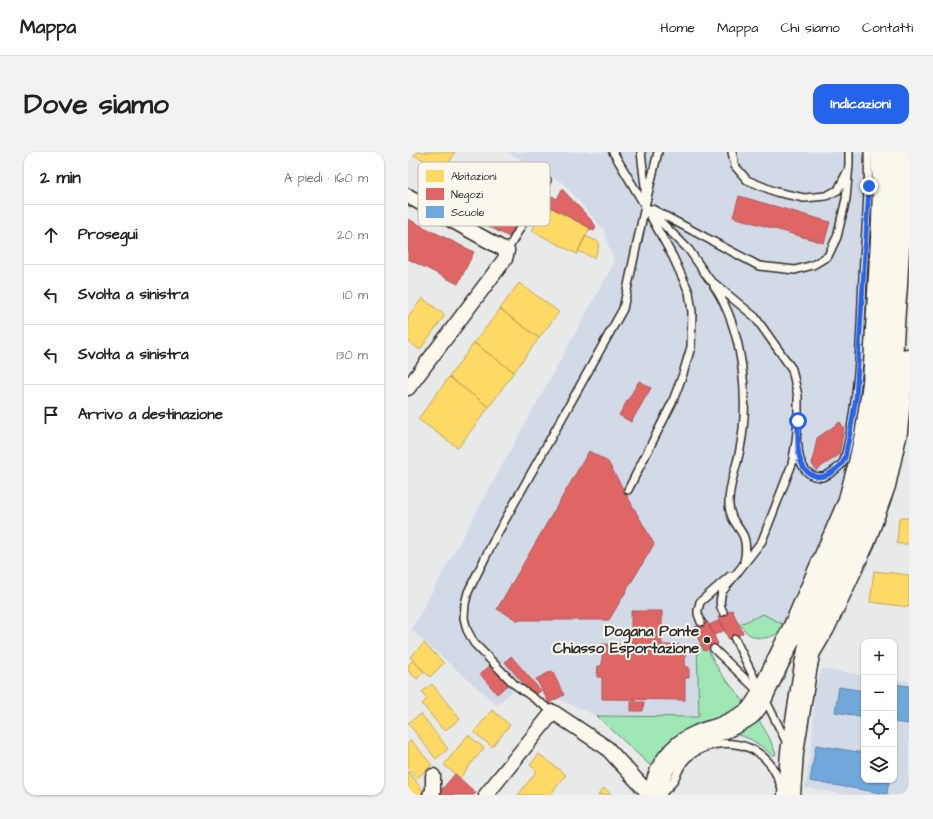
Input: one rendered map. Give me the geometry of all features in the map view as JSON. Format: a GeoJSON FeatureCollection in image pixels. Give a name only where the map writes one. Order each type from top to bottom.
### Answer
{"type":"FeatureCollection","features":[{"type":"Feature","properties":{"kind":"main road"},"geometry":{"type":"LineString","coordinates":[[655,795],[660,773],[668,759],[676,750],[693,738],[719,730],[750,713],[755,708],[798,620],[849,503],[867,430],[874,383],[884,184],[882,152]]}},
{"type":"Feature","properties":{"kind":"main road"},"geometry":{"type":"LineString","coordinates":[[789,795],[792,752],[806,665],[815,622],[858,525],[863,510],[877,465],[889,400],[901,193],[899,152]]}},
{"type":"Feature","properties":{"kind":"main road"},"geometry":{"type":"LineString","coordinates":[[908,359],[906,319],[909,282]]}},
{"type":"Feature","properties":{"kind":"street"},"geometry":{"type":"LineString","coordinates":[[408,196],[418,202]]}},
{"type":"Feature","properties":{"kind":"street"},"geometry":{"type":"LineString","coordinates":[[408,388],[505,260],[507,251],[462,226]]}},
{"type":"Feature","properties":{"kind":"street"},"geometry":{"type":"LineString","coordinates":[[806,665],[827,629],[867,544],[888,486],[900,432],[908,359]]}},
{"type":"Feature","properties":{"kind":"street"},"geometry":{"type":"LineString","coordinates":[[486,795],[553,712],[607,748],[650,795]]}},
{"type":"Feature","properties":{"kind":"street"},"geometry":{"type":"LineString","coordinates":[[430,795],[433,792],[433,776]]}},
{"type":"Feature","properties":{"kind":"lane"},"geometry":{"type":"LineString","coordinates":[[613,152],[645,206],[672,257],[689,292],[692,312],[691,347],[683,374],[672,403],[628,490]]}},
{"type":"Feature","properties":{"kind":"lane"},"geometry":{"type":"LineString","coordinates":[[641,152],[645,186],[645,206],[690,250],[724,303],[736,338],[743,380],[745,402],[744,425],[729,497],[729,505],[731,516],[746,544],[744,564],[700,602],[698,614],[701,622]]}},
{"type":"Feature","properties":{"kind":"lane"},"geometry":{"type":"LineString","coordinates":[[553,712],[514,684],[474,643],[467,630],[464,618],[465,604],[468,592],[496,536],[623,309],[658,152]]}},
{"type":"Feature","properties":{"kind":"lane"},"geometry":{"type":"LineString","coordinates":[[732,152],[735,166],[747,180],[776,192],[804,198],[826,196],[838,190],[846,175],[849,164]]}},
{"type":"Feature","properties":{"kind":"lane"},"geometry":{"type":"LineString","coordinates":[[645,206],[759,266],[795,270],[813,265],[828,256],[837,238],[846,199],[849,152]]}},
{"type":"Feature","properties":{"kind":"lane"},"geometry":{"type":"LineString","coordinates":[[709,279],[756,317],[792,369],[798,396],[798,449],[801,464],[810,475],[818,477],[825,476],[839,467],[844,460],[851,431],[856,398],[869,186],[868,152]]}},
{"type":"Feature","properties":{"kind":"lane"},"geometry":{"type":"LineString","coordinates":[[507,251],[521,226]]}},
{"type":"Feature","properties":{"kind":"lane"},"geometry":{"type":"LineString","coordinates":[[723,612],[720,606],[722,592],[762,541],[792,464],[798,421]]}},
{"type":"Feature","properties":{"kind":"lane"},"geometry":{"type":"LineString","coordinates":[[735,639],[792,752]]}},
{"type":"Feature","properties":{"kind":"lane"},"geometry":{"type":"LineString","coordinates":[[714,649],[762,695]]}},
{"type":"Feature","properties":{"kind":"lane"},"geometry":{"type":"LineString","coordinates":[[660,795],[672,784],[680,766],[694,753],[706,746],[729,743],[752,749],[762,756],[770,764],[777,775],[784,795]]}},
{"type":"Feature","properties":{"kind":"shaded area"},"geometry":{"type":"Polygon","coordinates":[[[507,152],[873,152],[861,414],[842,504],[786,626],[763,615],[697,644],[699,717],[597,716],[522,683],[497,705],[411,630],[614,263],[604,230],[563,183],[550,176],[550,162],[525,162],[507,152]]]}},
{"type":"Feature","properties":{"kind":"shaded area"},"geometry":{"type":"Polygon","coordinates":[[[822,669],[861,675],[861,783],[897,783],[897,679],[909,681],[909,795],[851,795],[805,788],[812,742],[815,689],[822,669]]]}},
{"type":"Feature","properties":{"kind":"green space"},"geometry":{"type":"Polygon","coordinates":[[[763,614],[786,626],[775,635],[762,638],[750,635],[740,624],[763,614]]]}},
{"type":"Feature","properties":{"kind":"green space"},"geometry":{"type":"Polygon","coordinates":[[[697,644],[708,650],[720,672],[745,703],[655,770],[597,716],[699,717],[697,644]]]}},
{"type":"Feature","properties":{"kind":"green space"},"geometry":{"type":"Polygon","coordinates":[[[757,717],[769,737],[776,754],[773,756],[748,738],[733,734],[719,734],[757,717]]]}},
{"type":"Feature","properties":{"kind":"building: Abitazioni"},"geometry":{"type":"Polygon","coordinates":[[[408,152],[455,152],[450,162],[427,162],[408,152]]]}},
{"type":"Feature","properties":{"kind":"building: Abitazioni"},"geometry":{"type":"Polygon","coordinates":[[[550,208],[590,228],[577,254],[532,231],[534,226],[550,226],[550,208]]]}},
{"type":"Feature","properties":{"kind":"building: Abitazioni"},"geometry":{"type":"Polygon","coordinates":[[[585,236],[599,242],[598,250],[594,258],[578,251],[585,236]]]}},
{"type":"Feature","properties":{"kind":"building: Abitazioni"},"geometry":{"type":"Polygon","coordinates":[[[519,283],[559,312],[539,338],[500,309],[519,283]]]}},
{"type":"Feature","properties":{"kind":"building: Abitazioni"},"geometry":{"type":"Polygon","coordinates":[[[422,298],[445,315],[420,350],[408,341],[408,318],[422,298]]]}},
{"type":"Feature","properties":{"kind":"building: Abitazioni"},"geometry":{"type":"Polygon","coordinates":[[[500,309],[539,338],[514,372],[474,343],[500,309]]]}},
{"type":"Feature","properties":{"kind":"building: Abitazioni"},"geometry":{"type":"Polygon","coordinates":[[[474,343],[514,372],[489,407],[449,377],[474,343]]]}},
{"type":"Feature","properties":{"kind":"building: Abitazioni"},"geometry":{"type":"Polygon","coordinates":[[[449,377],[489,407],[458,448],[418,419],[449,377]]]}},
{"type":"Feature","properties":{"kind":"building: Abitazioni"},"geometry":{"type":"Polygon","coordinates":[[[899,518],[909,518],[909,544],[897,544],[899,518]]]}},
{"type":"Feature","properties":{"kind":"building: Abitazioni"},"geometry":{"type":"Polygon","coordinates":[[[874,571],[909,575],[909,607],[870,602],[874,571]]]}},
{"type":"Feature","properties":{"kind":"building: Abitazioni"},"geometry":{"type":"Polygon","coordinates":[[[424,643],[444,663],[430,677],[410,657],[424,643]]]}},
{"type":"Feature","properties":{"kind":"building: Abitazioni"},"geometry":{"type":"Polygon","coordinates":[[[413,660],[424,672],[417,679],[408,671],[408,665],[413,660]]]}},
{"type":"Feature","properties":{"kind":"building: Abitazioni"},"geometry":{"type":"Polygon","coordinates":[[[432,684],[460,719],[444,731],[422,704],[427,699],[422,692],[432,684]]]}},
{"type":"Feature","properties":{"kind":"building: Abitazioni"},"geometry":{"type":"Polygon","coordinates":[[[492,710],[510,725],[492,747],[474,732],[492,710]]]}},
{"type":"Feature","properties":{"kind":"building: Abitazioni"},"geometry":{"type":"Polygon","coordinates":[[[421,714],[448,749],[436,759],[408,723],[421,714]]]}},
{"type":"Feature","properties":{"kind":"building: Abitazioni"},"geometry":{"type":"Polygon","coordinates":[[[468,735],[484,748],[460,778],[444,765],[468,735]]]}},
{"type":"Feature","properties":{"kind":"building: Abitazioni"},"geometry":{"type":"Polygon","coordinates":[[[411,740],[432,765],[417,778],[408,768],[408,743],[411,740]]]}},
{"type":"Feature","properties":{"kind":"building: Abitazioni"},"geometry":{"type":"Polygon","coordinates":[[[539,754],[566,775],[550,795],[518,795],[537,771],[530,765],[539,754]]]}},
{"type":"Feature","properties":{"kind":"building: Abitazioni"},"geometry":{"type":"Polygon","coordinates":[[[408,771],[425,793],[423,795],[408,795],[408,771]]]}},
{"type":"Feature","properties":{"kind":"building: Abitazioni"},"geometry":{"type":"Polygon","coordinates":[[[604,788],[612,795],[598,795],[604,788]]]}},
{"type":"Feature","properties":{"kind":"building: Negozi"},"geometry":{"type":"Polygon","coordinates":[[[562,189],[593,222],[596,227],[594,231],[550,207],[550,200],[552,196],[557,199],[562,189]]]}},
{"type":"Feature","properties":{"kind":"building: Negozi"},"geometry":{"type":"Polygon","coordinates":[[[739,196],[830,222],[824,243],[733,217],[739,196]]]}},
{"type":"Feature","properties":{"kind":"building: Negozi"},"geometry":{"type":"Polygon","coordinates":[[[408,219],[418,224],[418,226],[422,226],[474,252],[458,284],[408,259],[408,219]]]}},
{"type":"Feature","properties":{"kind":"building: Negozi"},"geometry":{"type":"Polygon","coordinates":[[[488,226],[515,226],[509,237],[488,226]]]}},
{"type":"Feature","properties":{"kind":"building: Negozi"},"geometry":{"type":"Polygon","coordinates":[[[639,381],[651,388],[631,422],[619,415],[639,381]]]}},
{"type":"Feature","properties":{"kind":"building: Negozi"},"geometry":{"type":"Polygon","coordinates":[[[840,422],[844,428],[839,455],[816,470],[812,464],[817,438],[840,422]]]}},
{"type":"Feature","properties":{"kind":"building: Negozi"},"geometry":{"type":"Polygon","coordinates":[[[589,451],[608,462],[654,544],[609,620],[517,620],[497,609],[589,451]]]}},
{"type":"Feature","properties":{"kind":"building: Negozi","name":"Dogana Ponte Chiasso Esportazione"},"geometry":{"type":"Polygon","coordinates":[[[732,610],[743,633],[729,640],[718,617],[732,610]]]}},
{"type":"Feature","properties":{"kind":"building: Negozi"},"geometry":{"type":"Polygon","coordinates":[[[631,611],[662,611],[662,645],[686,645],[685,667],[689,667],[689,678],[685,678],[685,700],[602,699],[602,677],[597,677],[598,666],[602,666],[602,644],[631,645],[631,611]]]}},
{"type":"Feature","properties":{"kind":"building: Negozi"},"geometry":{"type":"Polygon","coordinates":[[[720,620],[725,630],[714,635],[709,625],[720,620]]]}},
{"type":"Feature","properties":{"kind":"building: Negozi","name":"Dogana Ponte Chiasso Esportazione"},"geometry":{"type":"Polygon","coordinates":[[[707,621],[718,644],[704,651],[693,628],[707,621]]]}},
{"type":"Feature","properties":{"kind":"building: Negozi"},"geometry":{"type":"Polygon","coordinates":[[[511,656],[541,691],[534,696],[505,662],[511,656]]]}},
{"type":"Feature","properties":{"kind":"building: Negozi"},"geometry":{"type":"Polygon","coordinates":[[[492,664],[509,684],[497,694],[480,674],[492,664]]]}},
{"type":"Feature","properties":{"kind":"building: Negozi"},"geometry":{"type":"Polygon","coordinates":[[[552,671],[564,695],[549,703],[536,679],[552,671]]]}},
{"type":"Feature","properties":{"kind":"building: Negozi"},"geometry":{"type":"Polygon","coordinates":[[[631,702],[644,702],[643,711],[631,711],[631,702]]]}},
{"type":"Feature","properties":{"kind":"building: Negozi"},"geometry":{"type":"Polygon","coordinates":[[[455,774],[476,793],[474,795],[437,795],[455,774]]]}},
{"type":"Feature","properties":{"kind":"building: Scuole"},"geometry":{"type":"Polygon","coordinates":[[[897,684],[909,686],[909,724],[897,722],[897,684]]]}},
{"type":"Feature","properties":{"kind":"building: Scuole"},"geometry":{"type":"Polygon","coordinates":[[[839,687],[861,691],[861,716],[835,712],[839,687]]]}},
{"type":"Feature","properties":{"kind":"building: Scuole"},"geometry":{"type":"Polygon","coordinates":[[[816,745],[861,752],[861,783],[889,783],[887,794],[810,781],[816,745]]]}},
{"type":"Feature","properties":{"kind":"place","name":"Dogana Ponte Chiasso Esportazione"},"geometry":{"type":"Point","coordinates":[707,640]}},
{"type":"Feature","properties":{"kind":"route"},"geometry":{"type":"LineString","coordinates":[[798,421],[799,457],[801,464],[806,471],[810,475],[818,477],[825,476],[839,467],[844,460],[851,431],[856,398],[869,186]]}}]}
